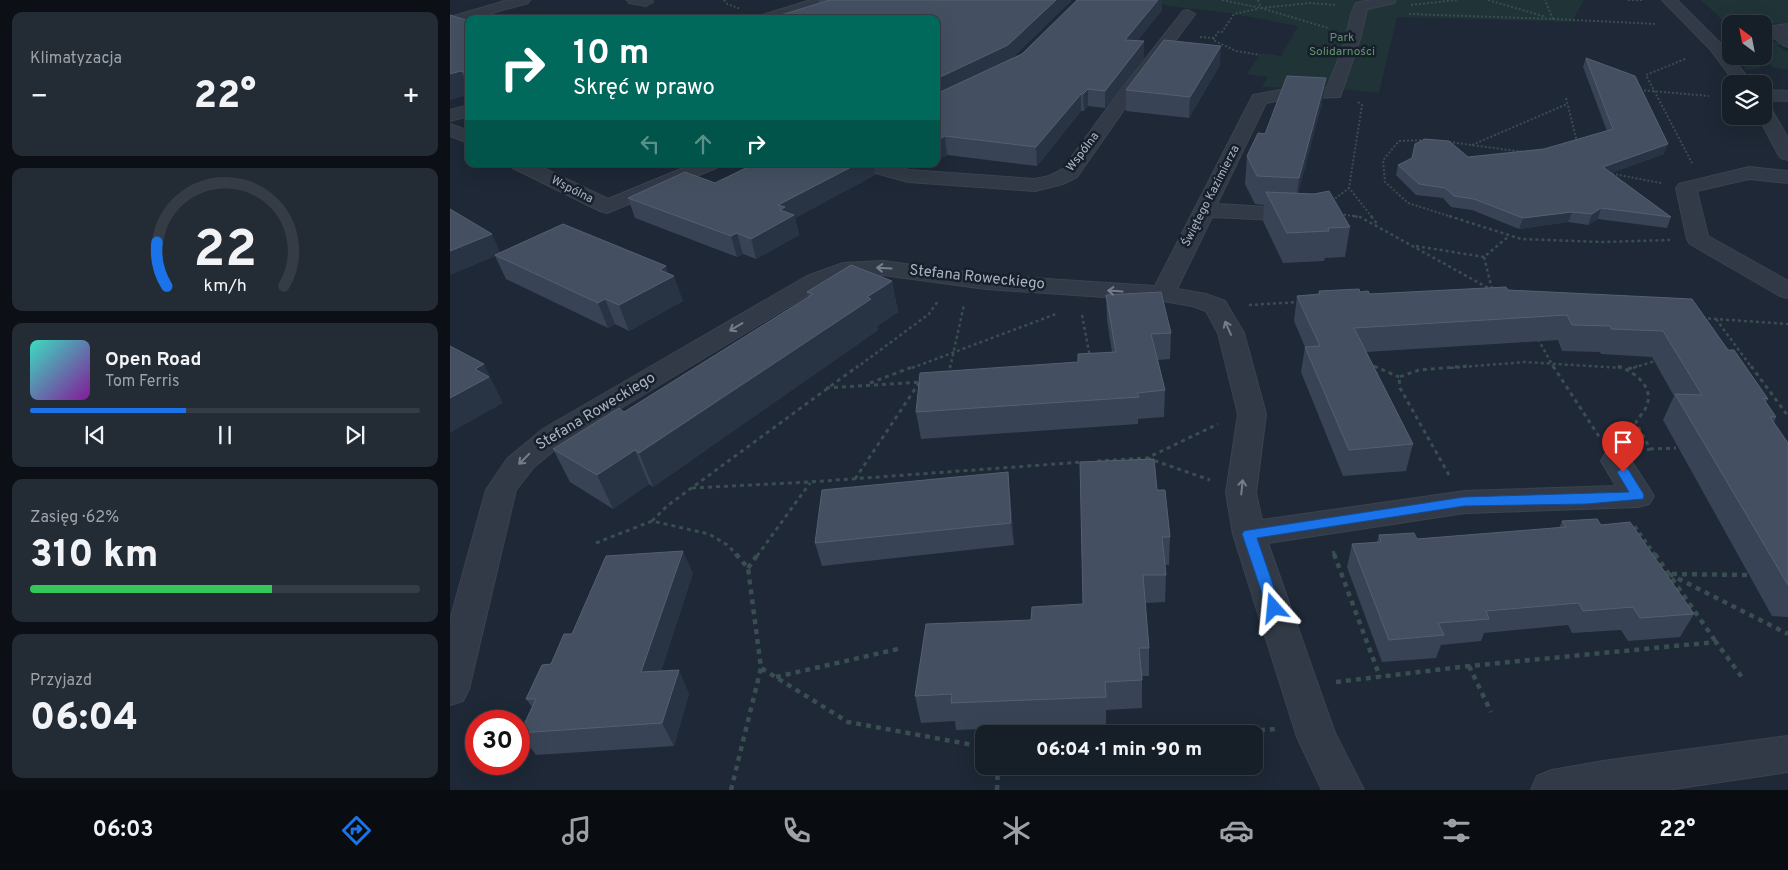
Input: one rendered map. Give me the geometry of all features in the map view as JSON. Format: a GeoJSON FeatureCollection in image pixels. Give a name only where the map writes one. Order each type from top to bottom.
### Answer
{"type":"FeatureCollection","features":[{"type":"Feature","properties":{"kind":"street"},"geometry":{"type":"LineString","coordinates":[[467,15],[523,0]]}},
{"type":"Feature","properties":{"kind":"street"},"geometry":{"type":"LineString","coordinates":[[777,15],[825,0]]}},
{"type":"Feature","properties":{"kind":"street"},"geometry":{"type":"LineString","coordinates":[[1334,93],[1354,36],[1357,16],[1361,6],[1389,0]]}},
{"type":"Feature","properties":{"kind":"street"},"geometry":{"type":"LineString","coordinates":[[1671,2],[1715,46],[1738,75]]}},
{"type":"Feature","properties":{"kind":"street","name":"Wspólna"},"geometry":{"type":"LineString","coordinates":[[876,167],[908,176],[1035,185],[1056,180],[1070,173],[1188,14]]}},
{"type":"Feature","properties":{"kind":"street"},"geometry":{"type":"LineString","coordinates":[[452,19],[465,16]]}},
{"type":"Feature","properties":{"kind":"street"},"geometry":{"type":"LineString","coordinates":[[1788,28],[1771,30],[1788,42]]}},
{"type":"Feature","properties":{"kind":"street","name":"Świętego Kazimierza"},"geometry":{"type":"LineString","coordinates":[[1164,294],[1259,99],[1285,94],[1334,93]]}},
{"type":"Feature","properties":{"kind":"street"},"geometry":{"type":"LineString","coordinates":[[1772,95],[1788,96]]}},
{"type":"Feature","properties":{"kind":"street"},"geometry":{"type":"LineString","coordinates":[[450,116],[465,111]]}},
{"type":"Feature","properties":{"kind":"street"},"geometry":{"type":"LineString","coordinates":[[1772,125],[1788,154]]}},
{"type":"Feature","properties":{"kind":"street"},"geometry":{"type":"LineString","coordinates":[[450,129],[465,136]]}},
{"type":"Feature","properties":{"kind":"street","name":"Wspólna"},"geometry":{"type":"LineString","coordinates":[[526,167],[607,207],[702,167]]}},
{"type":"Feature","properties":{"kind":"street"},"geometry":{"type":"LineString","coordinates":[[1788,177],[1749,173],[1686,188],[1698,239],[1788,291]]}},
{"type":"Feature","properties":{"kind":"street"},"geometry":{"type":"LineString","coordinates":[[1204,210],[1310,215]]}},
{"type":"Feature","properties":{"kind":"street","name":"Stefana Roweckiego"},"geometry":{"type":"LineString","coordinates":[[450,688],[501,490],[514,468],[532,450],[553,436],[815,281],[843,270],[882,268],[986,282],[1164,294],[1197,299],[1216,306],[1231,333],[1252,414],[1241,493],[1249,534],[1317,737],[1343,790]]}},
{"type":"Feature","properties":{"kind":"street"},"geometry":{"type":"LineString","coordinates":[[1249,534],[1464,502],[1638,496],[1616,460]]}},
{"type":"Feature","properties":{"kind":"street"},"geometry":{"type":"LineString","coordinates":[[1552,790],[1603,780],[1788,754]]}},
{"type":"Feature","properties":{"kind":"path"},"geometry":{"type":"LineString","coordinates":[[1222,0],[1306,20],[1354,36]]}},
{"type":"Feature","properties":{"kind":"path"},"geometry":{"type":"LineString","coordinates":[[1258,0],[1260,8]]}},
{"type":"Feature","properties":{"kind":"path"},"geometry":{"type":"LineString","coordinates":[[1310,3],[1313,0]]}},
{"type":"Feature","properties":{"kind":"path"},"geometry":{"type":"LineString","coordinates":[[1488,0],[1553,19]]}},
{"type":"Feature","properties":{"kind":"path"},"geometry":{"type":"LineString","coordinates":[[1545,0],[1553,19]]}},
{"type":"Feature","properties":{"kind":"path"},"geometry":{"type":"LineString","coordinates":[[1628,0],[1647,0]]}},
{"type":"Feature","properties":{"kind":"path"},"geometry":{"type":"LineString","coordinates":[[1260,55],[1236,51],[1213,40],[1218,32],[1222,32],[1234,14],[1260,8],[1310,3],[1361,6]]}},
{"type":"Feature","properties":{"kind":"path"},"geometry":{"type":"LineString","coordinates":[[1404,13],[1657,24]]}},
{"type":"Feature","properties":{"kind":"path"},"geometry":{"type":"LineString","coordinates":[[1602,171],[1686,188],[1692,163],[1646,76],[1674,62],[1685,59]]}},
{"type":"Feature","properties":{"kind":"path"},"geometry":{"type":"LineString","coordinates":[[1634,89],[1709,96]]}},
{"type":"Feature","properties":{"kind":"path"},"geometry":{"type":"LineString","coordinates":[[1330,203],[1349,188],[1362,105],[1351,97],[1334,93]]}},
{"type":"Feature","properties":{"kind":"path"},"geometry":{"type":"LineString","coordinates":[[1566,98],[1578,149]]}},
{"type":"Feature","properties":{"kind":"path"},"geometry":{"type":"LineString","coordinates":[[1471,145],[1567,104]]}},
{"type":"Feature","properties":{"kind":"path"},"geometry":{"type":"LineString","coordinates":[[1425,140],[1399,141],[1383,160],[1385,182],[1408,203],[1521,239],[1602,242],[1698,239]]}},
{"type":"Feature","properties":{"kind":"path"},"geometry":{"type":"LineString","coordinates":[[1444,142],[1530,154]]}},
{"type":"Feature","properties":{"kind":"path"},"geometry":{"type":"LineString","coordinates":[[1349,188],[1379,227]]}},
{"type":"Feature","properties":{"kind":"path"},"geometry":{"type":"LineString","coordinates":[[1338,214],[1360,217],[1499,294]]}},
{"type":"Feature","properties":{"kind":"path"},"geometry":{"type":"LineString","coordinates":[[1413,245],[1450,253],[1484,257],[1509,235]]}},
{"type":"Feature","properties":{"kind":"path"},"geometry":{"type":"LineString","coordinates":[[1484,257],[1492,290]]}},
{"type":"Feature","properties":{"kind":"path"},"geometry":{"type":"LineString","coordinates":[[596,543],[652,521],[667,506],[825,388],[929,314],[941,297]]}},
{"type":"Feature","properties":{"kind":"path"},"geometry":{"type":"LineString","coordinates":[[1241,305],[1300,302]]}},
{"type":"Feature","properties":{"kind":"path"},"geometry":{"type":"LineString","coordinates":[[947,380],[964,305]]}},
{"type":"Feature","properties":{"kind":"path"},"geometry":{"type":"LineString","coordinates":[[864,385],[1056,314]]}},
{"type":"Feature","properties":{"kind":"path"},"geometry":{"type":"LineString","coordinates":[[1082,315],[1090,361]]}},
{"type":"Feature","properties":{"kind":"path"},"geometry":{"type":"LineString","coordinates":[[1696,317],[1788,324]]}},
{"type":"Feature","properties":{"kind":"path"},"geometry":{"type":"LineString","coordinates":[[1716,319],[1786,410],[1788,416]]}},
{"type":"Feature","properties":{"kind":"path"},"geometry":{"type":"LineString","coordinates":[[1537,337],[1550,362],[1616,460],[1650,448],[1676,448]]}},
{"type":"Feature","properties":{"kind":"path"},"geometry":{"type":"LineString","coordinates":[[1627,369],[1665,357]]}},
{"type":"Feature","properties":{"kind":"path"},"geometry":{"type":"LineString","coordinates":[[1363,361],[1399,377],[1419,370],[1525,362],[1617,366],[1627,369],[1636,375],[1646,387],[1648,403],[1636,422],[1650,448]]}},
{"type":"Feature","properties":{"kind":"path"},"geometry":{"type":"LineString","coordinates":[[1399,377],[1400,388],[1452,480]]}},
{"type":"Feature","properties":{"kind":"path"},"geometry":{"type":"LineString","coordinates":[[825,388],[929,381]]}},
{"type":"Feature","properties":{"kind":"path"},"geometry":{"type":"LineString","coordinates":[[855,479],[920,382]]}},
{"type":"Feature","properties":{"kind":"path"},"geometry":{"type":"LineString","coordinates":[[692,488],[810,482],[1147,458],[1226,420]]}},
{"type":"Feature","properties":{"kind":"path"},"geometry":{"type":"LineString","coordinates":[[1147,458],[1214,482]]}},
{"type":"Feature","properties":{"kind":"path"},"geometry":{"type":"LineString","coordinates":[[748,568],[810,482]]}},
{"type":"Feature","properties":{"kind":"path"},"geometry":{"type":"LineString","coordinates":[[1630,519],[1744,680]]}},
{"type":"Feature","properties":{"kind":"path"},"geometry":{"type":"LineString","coordinates":[[652,521],[709,534],[729,546],[748,568],[761,668],[731,790]]}},
{"type":"Feature","properties":{"kind":"path"},"geometry":{"type":"LineString","coordinates":[[1328,522],[1327,537],[1380,677]]}},
{"type":"Feature","properties":{"kind":"path"},"geometry":{"type":"LineString","coordinates":[[1669,574],[1747,575]]}},
{"type":"Feature","properties":{"kind":"path"},"geometry":{"type":"LineString","coordinates":[[1669,574],[1788,634]]}},
{"type":"Feature","properties":{"kind":"path"},"geometry":{"type":"LineString","coordinates":[[1334,682],[1468,666],[1716,642]]}},
{"type":"Feature","properties":{"kind":"path"},"geometry":{"type":"LineString","coordinates":[[775,678],[898,649]]}},
{"type":"Feature","properties":{"kind":"path"},"geometry":{"type":"LineString","coordinates":[[1468,666],[1490,712]]}},
{"type":"Feature","properties":{"kind":"path"},"geometry":{"type":"LineString","coordinates":[[761,668],[848,722],[975,745]]}},
{"type":"Feature","properties":{"kind":"path"},"geometry":{"type":"LineString","coordinates":[[1263,729],[1278,728],[1281,736]]}},
{"type":"Feature","properties":{"kind":"path"},"geometry":{"type":"LineString","coordinates":[[997,790],[998,775]]}},
{"type":"Feature","properties":{"kind":"green space","name":"Park Solidarności"},"geometry":{"type":"Polygon","coordinates":[[[1151,0],[1584,0],[1574,18],[1576,22],[1397,17],[1379,93],[1341,89],[1262,87],[1268,77],[1247,74],[1261,53],[1281,56],[1298,26],[1229,13],[1169,6],[1151,0]]]}},
{"type":"Feature","properties":{"kind":"green space"},"geometry":{"type":"Polygon","coordinates":[[[1701,0],[1788,0],[1788,24],[1772,23],[1772,15],[1722,15],[1722,20],[1701,0]]]}},
{"type":"Feature","properties":{"kind":"green space"},"geometry":{"type":"Polygon","coordinates":[[[1772,41],[1785,45],[1776,45],[1788,52],[1788,70],[1771,65],[1772,41]]]}},
{"type":"Feature","properties":{"kind":"green space"},"geometry":{"type":"Polygon","coordinates":[[[1743,65],[1758,65],[1761,68],[1746,70],[1743,65]]]}},
{"type":"Feature","properties":{"kind":"building"},"geometry":{"type":"Polygon","coordinates":[[[830,0],[1056,0],[1008,45],[940,77],[940,15],[781,15],[830,0]]]}},
{"type":"Feature","properties":{"kind":"building"},"geometry":{"type":"Polygon","coordinates":[[[1077,0],[1158,0],[1125,40],[1144,41],[1105,91],[1088,89],[1081,94],[1036,147],[945,136],[940,139],[940,92],[1022,54],[1077,0]]]}},
{"type":"Feature","properties":{"kind":"building"},"geometry":{"type":"Polygon","coordinates":[[[450,15],[465,20],[465,72],[461,71],[450,74],[450,15]]]}},
{"type":"Feature","properties":{"kind":"building"},"geometry":{"type":"Polygon","coordinates":[[[1164,40],[1221,46],[1190,97],[1126,90],[1164,40]]]}},
{"type":"Feature","properties":{"kind":"building"},"geometry":{"type":"Polygon","coordinates":[[[1586,58],[1635,76],[1668,144],[1603,167],[1671,217],[1601,208],[1592,214],[1572,212],[1523,218],[1474,199],[1454,196],[1445,188],[1419,184],[1398,165],[1412,158],[1415,144],[1425,139],[1449,141],[1468,157],[1544,149],[1613,129],[1586,58]]]}},
{"type":"Feature","properties":{"kind":"building"},"geometry":{"type":"Polygon","coordinates":[[[1287,76],[1326,78],[1299,178],[1257,176],[1247,156],[1258,133],[1265,134],[1287,76]]]}},
{"type":"Feature","properties":{"kind":"building"},"geometry":{"type":"Polygon","coordinates":[[[748,167],[851,167],[778,205],[785,207],[780,210],[794,215],[751,239],[737,233],[731,236],[628,198],[685,172],[715,183],[748,167]]]}},
{"type":"Feature","properties":{"kind":"building"},"geometry":{"type":"Polygon","coordinates":[[[1329,191],[1350,227],[1328,228],[1329,231],[1287,233],[1266,192],[1314,194],[1329,191]]]}},
{"type":"Feature","properties":{"kind":"building"},"geometry":{"type":"Polygon","coordinates":[[[450,209],[492,234],[450,251],[450,209]]]}},
{"type":"Feature","properties":{"kind":"building"},"geometry":{"type":"Polygon","coordinates":[[[563,224],[666,266],[660,270],[674,276],[619,305],[605,299],[598,303],[495,255],[563,224]]]}},
{"type":"Feature","properties":{"kind":"building"},"geometry":{"type":"Polygon","coordinates":[[[851,265],[892,281],[867,297],[871,299],[639,453],[635,450],[597,475],[553,449],[619,408],[624,412],[813,294],[807,292],[851,265]]]}},
{"type":"Feature","properties":{"kind":"building"},"geometry":{"type":"Polygon","coordinates":[[[1506,287],[1508,290],[1692,299],[1728,350],[1734,350],[1768,399],[1763,398],[1776,417],[1770,417],[1788,443],[1788,585],[1675,394],[1702,395],[1663,331],[1611,329],[1610,326],[1572,325],[1567,315],[1354,328],[1413,444],[1349,450],[1305,347],[1320,346],[1297,296],[1320,294],[1319,291],[1359,289],[1360,292],[1368,291],[1370,294],[1506,287]]]}},
{"type":"Feature","properties":{"kind":"building"},"geometry":{"type":"Polygon","coordinates":[[[1161,292],[1171,333],[1151,334],[1165,390],[1137,393],[1139,397],[916,412],[920,373],[1078,362],[1078,354],[1116,352],[1106,295],[1161,292]]]}},
{"type":"Feature","properties":{"kind":"building"},"geometry":{"type":"Polygon","coordinates":[[[450,346],[484,364],[475,369],[489,377],[450,398],[450,346]]]}},
{"type":"Feature","properties":{"kind":"building"},"geometry":{"type":"Polygon","coordinates":[[[1154,459],[1157,490],[1165,490],[1170,537],[1162,537],[1166,575],[1143,575],[1149,648],[1139,648],[1142,680],[1105,682],[1106,697],[951,703],[952,694],[915,696],[926,624],[1031,620],[1032,607],[1083,604],[1080,462],[1154,459]]]}},
{"type":"Feature","properties":{"kind":"building"},"geometry":{"type":"Polygon","coordinates":[[[1008,472],[1011,523],[815,543],[822,490],[1008,472]]]}},
{"type":"Feature","properties":{"kind":"building"},"geometry":{"type":"Polygon","coordinates":[[[1597,519],[1601,525],[1630,522],[1694,614],[1640,618],[1633,607],[1583,611],[1579,603],[1486,611],[1489,619],[1438,623],[1444,635],[1389,640],[1352,544],[1381,542],[1379,535],[1414,533],[1417,539],[1566,527],[1562,521],[1597,519]]]}},
{"type":"Feature","properties":{"kind":"building"},"geometry":{"type":"Polygon","coordinates":[[[683,551],[641,672],[679,670],[662,723],[530,732],[530,712],[536,699],[526,699],[542,665],[551,664],[564,634],[572,634],[606,556],[683,551]]]}},
{"type":"Feature","properties":{"kind":"route"},"geometry":{"type":"LineString","coordinates":[[1274,608],[1249,534],[1464,502],[1638,496],[1623,472]]}}]}
